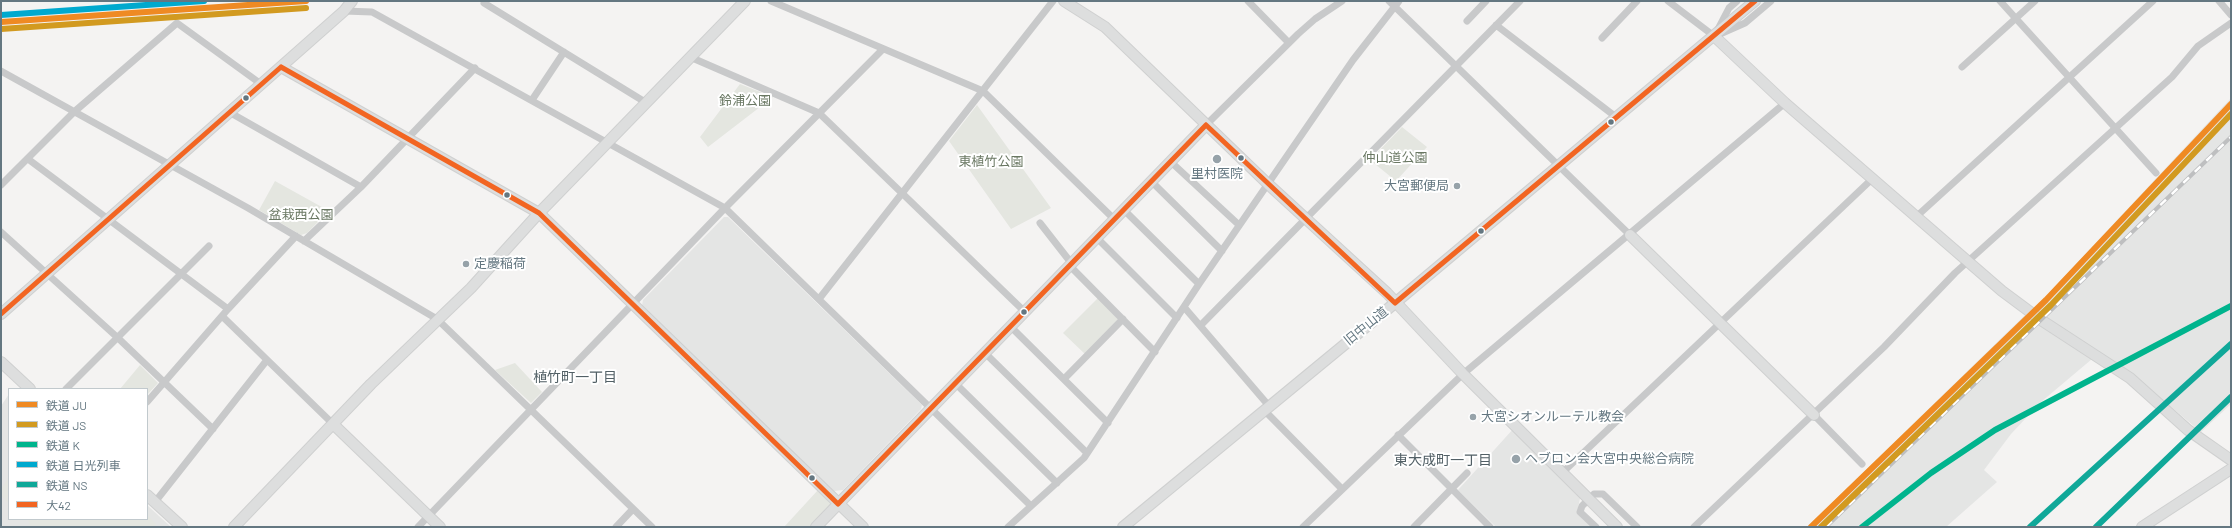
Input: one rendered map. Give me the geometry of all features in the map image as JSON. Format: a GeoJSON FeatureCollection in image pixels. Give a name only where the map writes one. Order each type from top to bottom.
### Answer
{"type":"FeatureCollection","features":[{"type":"Feature","properties":{"kind":"street"},"geometry":{"type":"LineString","coordinates":[[1,314],[47,275],[344,11],[352,1]]}},
{"type":"Feature","properties":{"kind":"street"},"geometry":{"type":"LineString","coordinates":[[234,527],[437,319],[476,283],[539,213],[645,102],[745,1]]}},
{"type":"Feature","properties":{"kind":"street"},"geometry":{"type":"LineString","coordinates":[[771,1],[983,91],[1115,220]]}},
{"type":"Feature","properties":{"kind":"street"},"geometry":{"type":"LineString","coordinates":[[819,299],[1053,1]]}},
{"type":"Feature","properties":{"kind":"street"},"geometry":{"type":"LineString","coordinates":[[1064,1],[1105,27],[1206,125],[1395,303],[1463,374],[1588,500],[1617,527]]}},
{"type":"Feature","properties":{"kind":"street"},"geometry":{"type":"LineString","coordinates":[[1248,1],[1289,43]]}},
{"type":"Feature","properties":{"kind":"street"},"geometry":{"type":"LineString","coordinates":[[816,527],[1206,125],[1315,19],[1342,1]]}},
{"type":"Feature","properties":{"kind":"street"},"geometry":{"type":"LineString","coordinates":[[1467,20],[1486,1]]}},
{"type":"Feature","properties":{"kind":"street"},"geometry":{"type":"LineString","coordinates":[[1508,1],[1514,7]]}},
{"type":"Feature","properties":{"kind":"street"},"geometry":{"type":"LineString","coordinates":[[1201,325],[1520,1]]}},
{"type":"Feature","properties":{"kind":"street"},"geometry":{"type":"LineString","coordinates":[[1602,38],[1637,1]]}},
{"type":"Feature","properties":{"kind":"street"},"geometry":{"type":"LineString","coordinates":[[1668,1],[1714,36],[1785,103],[1917,216],[1967,262],[2041,320],[2130,378],[2188,430],[2231,460]]}},
{"type":"Feature","properties":{"kind":"street"},"geometry":{"type":"LineString","coordinates":[[1714,36],[1730,8],[1737,1]]}},
{"type":"Feature","properties":{"kind":"street","name":"旧中山道"},"geometry":{"type":"LineString","coordinates":[[1125,526],[1395,303],[1755,1]]}},
{"type":"Feature","properties":{"kind":"street"},"geometry":{"type":"LineString","coordinates":[[1714,36],[1745,23],[1771,1]]}},
{"type":"Feature","properties":{"kind":"street"},"geometry":{"type":"LineString","coordinates":[[2000,1],[2156,173]]}},
{"type":"Feature","properties":{"kind":"street"},"geometry":{"type":"LineString","coordinates":[[1962,67],[2035,1]]}},
{"type":"Feature","properties":{"kind":"street"},"geometry":{"type":"LineString","coordinates":[[1917,216],[2069,78],[2123,25],[2153,1]]}},
{"type":"Feature","properties":{"kind":"street"},"geometry":{"type":"LineString","coordinates":[[2219,1],[2231,15]]}},
{"type":"Feature","properties":{"kind":"street"},"geometry":{"type":"LineString","coordinates":[[484,3],[645,102]]}},
{"type":"Feature","properties":{"kind":"street"},"geometry":{"type":"LineString","coordinates":[[1008,527],[1057,483],[1087,453],[1239,225],[1394,3],[1558,165],[1721,322],[1862,464]]}},
{"type":"Feature","properties":{"kind":"street"},"geometry":{"type":"LineString","coordinates":[[344,11],[372,12],[725,208],[1031,506]]}},
{"type":"Feature","properties":{"kind":"street"},"geometry":{"type":"LineString","coordinates":[[1,185],[74,112],[177,23],[261,84]]}},
{"type":"Feature","properties":{"kind":"street"},"geometry":{"type":"LineString","coordinates":[[1694,527],[1814,414],[1967,262],[2172,77],[2198,46],[2231,23]]}},
{"type":"Feature","properties":{"kind":"street"},"geometry":{"type":"LineString","coordinates":[[1496,25],[1616,117]]}},
{"type":"Feature","properties":{"kind":"street"},"geometry":{"type":"LineString","coordinates":[[418,527],[634,305],[725,208],[883,49]]}},
{"type":"Feature","properties":{"kind":"street"},"geometry":{"type":"LineString","coordinates":[[532,100],[564,52]]}},
{"type":"Feature","properties":{"kind":"street"},"geometry":{"type":"LineString","coordinates":[[690,57],[820,113],[1025,312]]}},
{"type":"Feature","properties":{"kind":"street"},"geometry":{"type":"LineString","coordinates":[[281,67],[539,213],[863,527]]}},
{"type":"Feature","properties":{"kind":"street"},"geometry":{"type":"LineString","coordinates":[[304,240],[361,187],[475,68]]}},
{"type":"Feature","properties":{"kind":"street"},"geometry":{"type":"LineString","coordinates":[[1,71],[304,240],[437,319],[652,527]]}},
{"type":"Feature","properties":{"kind":"street"},"geometry":{"type":"LineString","coordinates":[[1303,527],[1463,374],[1785,103]]}},
{"type":"Feature","properties":{"kind":"street"},"geometry":{"type":"LineString","coordinates":[[229,112],[361,187]]}},
{"type":"Feature","properties":{"kind":"street"},"geometry":{"type":"LineString","coordinates":[[28,159],[228,310]]}},
{"type":"Feature","properties":{"kind":"street"},"geometry":{"type":"LineString","coordinates":[[1171,162],[1239,225]]}},
{"type":"Feature","properties":{"kind":"street"},"geometry":{"type":"LineString","coordinates":[[1562,473],[1872,179]]}},
{"type":"Feature","properties":{"kind":"street"},"geometry":{"type":"LineString","coordinates":[[1152,182],[1222,251]]}},
{"type":"Feature","properties":{"kind":"street"},"geometry":{"type":"LineString","coordinates":[[1124,210],[1199,284]]}},
{"type":"Feature","properties":{"kind":"street"},"geometry":{"type":"LineString","coordinates":[[1040,222],[1071,265],[1155,352]]}},
{"type":"Feature","properties":{"kind":"street"},"geometry":{"type":"LineString","coordinates":[[1,232],[118,338],[213,429]]}},
{"type":"Feature","properties":{"kind":"street"},"geometry":{"type":"LineString","coordinates":[[148,401],[296,236]]}},
{"type":"Feature","properties":{"kind":"street"},"geometry":{"type":"LineString","coordinates":[[1097,238],[1177,318]]}},
{"type":"Feature","properties":{"kind":"street"},"geometry":{"type":"LineString","coordinates":[[67,388],[209,246]]}},
{"type":"Feature","properties":{"kind":"street"},"geometry":{"type":"LineString","coordinates":[[1184,306],[1201,325],[1266,408],[1342,489]]}},
{"type":"Feature","properties":{"kind":"street"},"geometry":{"type":"LineString","coordinates":[[223,317],[440,527]]}},
{"type":"Feature","properties":{"kind":"street"},"geometry":{"type":"LineString","coordinates":[[1064,379],[1123,319]]}},
{"type":"Feature","properties":{"kind":"street"},"geometry":{"type":"LineString","coordinates":[[1011,327],[1108,423]]}},
{"type":"Feature","properties":{"kind":"street"},"geometry":{"type":"LineString","coordinates":[[985,353],[1087,453]]}},
{"type":"Feature","properties":{"kind":"street"},"geometry":{"type":"LineString","coordinates":[[155,502],[267,360]]}},
{"type":"Feature","properties":{"kind":"street"},"geometry":{"type":"LineString","coordinates":[[1,362],[29,388]]}},
{"type":"Feature","properties":{"kind":"street"},"geometry":{"type":"LineString","coordinates":[[956,384],[1057,483]]}},
{"type":"Feature","properties":{"kind":"street"},"geometry":{"type":"LineString","coordinates":[[1398,435],[1490,527]]}},
{"type":"Feature","properties":{"kind":"street"},"geometry":{"type":"LineString","coordinates":[[2142,527],[2231,469]]}},
{"type":"Feature","properties":{"kind":"street"},"geometry":{"type":"LineString","coordinates":[[1414,527],[1452,490],[1467,473]]}},
{"type":"Feature","properties":{"kind":"street"},"geometry":{"type":"LineString","coordinates":[[1596,527],[1580,512],[1582,506],[1594,494],[1603,494],[1637,527]]}},
{"type":"Feature","properties":{"kind":"street"},"geometry":{"type":"LineString","coordinates":[[148,496],[182,527]]}},
{"type":"Feature","properties":{"kind":"street"},"geometry":{"type":"LineString","coordinates":[[616,527],[633,509]]}},
{"type":"Feature","properties":{"kind":"shaded area"},"geometry":{"type":"Polygon","coordinates":[[[2231,98],[2231,404],[2201,432],[2127,370],[2034,309],[2231,98]]]}},
{"type":"Feature","properties":{"kind":"shaded area"},"geometry":{"type":"Polygon","coordinates":[[[724,217],[728,217],[922,405],[921,409],[843,490],[834,491],[642,306],[643,300],[724,217]]]}},
{"type":"Feature","properties":{"kind":"shaded area"},"geometry":{"type":"Polygon","coordinates":[[[2025,315],[2092,359],[2041,402],[2011,434],[1984,470],[1997,482],[1946,527],[1807,527],[2025,315]]]}},
{"type":"Feature","properties":{"kind":"shaded area"},"geometry":{"type":"Polygon","coordinates":[[[8,396],[8,520],[148,520],[148,506],[171,527],[1,527],[1,406],[8,396]]]}},
{"type":"Feature","properties":{"kind":"shaded area","name":"ヘブロン会大宮中央総合病院"},"geometry":{"type":"Polygon","coordinates":[[[1514,428],[1581,494],[1577,512],[1592,527],[1496,527],[1458,490],[1514,428]]]}},
{"type":"Feature","properties":{"kind":"green space","name":"鈴浦公園"},"geometry":{"type":"Polygon","coordinates":[[[740,84],[773,97],[708,147],[700,137],[740,84]]]}},
{"type":"Feature","properties":{"kind":"green space","name":"東植竹公園"},"geometry":{"type":"Polygon","coordinates":[[[977,105],[1051,208],[1011,229],[949,141],[977,105]]]}},
{"type":"Feature","properties":{"kind":"green space","name":"仲山道公園"},"geometry":{"type":"Polygon","coordinates":[[[1402,127],[1427,147],[1396,181],[1370,160],[1402,127]]]}},
{"type":"Feature","properties":{"kind":"green space","name":"盆栽西公園"},"geometry":{"type":"Polygon","coordinates":[[[275,181],[329,211],[307,233],[301,235],[259,210],[275,181]]]}},
{"type":"Feature","properties":{"kind":"green space"},"geometry":{"type":"Polygon","coordinates":[[[1098,298],[1119,320],[1086,355],[1063,333],[1098,298]]]}},
{"type":"Feature","properties":{"kind":"green space"},"geometry":{"type":"Polygon","coordinates":[[[515,363],[542,392],[531,403],[495,370],[515,363]]]}},
{"type":"Feature","properties":{"kind":"green space"},"geometry":{"type":"Polygon","coordinates":[[[140,365],[158,383],[148,394],[148,388],[121,388],[140,365]]]}},
{"type":"Feature","properties":{"kind":"green space"},"geometry":{"type":"Polygon","coordinates":[[[8,478],[8,502],[1,496],[1,489],[8,478]]]}},
{"type":"Feature","properties":{"kind":"green space"},"geometry":{"type":"Polygon","coordinates":[[[818,490],[834,504],[811,527],[784,527],[818,490]]]}},
{"type":"Feature","properties":{"kind":"green space"},"geometry":{"type":"Polygon","coordinates":[[[148,516],[156,524],[155,527],[31,527],[28,520],[148,520],[148,516]]]}},
{"type":"Feature","properties":{"kind":"railway"},"geometry":{"type":"LineString","coordinates":[[1826,527],[2231,137]]}},
{"type":"Feature","properties":{"kind":"rail line","name":"日光列車"},"geometry":{"type":"LineString","coordinates":[[1,15],[204,1]]}},
{"type":"Feature","properties":{"kind":"rail line","name":"JU"},"geometry":{"type":"LineString","coordinates":[[1,22],[306,1]]}},
{"type":"Feature","properties":{"kind":"rail line","name":"JS"},"geometry":{"type":"LineString","coordinates":[[1,29],[306,8]]}},
{"type":"Feature","properties":{"kind":"rail line","name":"JU"},"geometry":{"type":"LineString","coordinates":[[1811,527],[2046,300],[2231,104]]}},
{"type":"Feature","properties":{"kind":"rail line","name":"JS"},"geometry":{"type":"LineString","coordinates":[[1821,527],[2051,305],[2231,114]]}},
{"type":"Feature","properties":{"kind":"rail line","name":"K"},"geometry":{"type":"LineString","coordinates":[[1862,527],[1931,473],[1995,430],[2231,306]]}},
{"type":"Feature","properties":{"kind":"rail line","name":"NS"},"geometry":{"type":"LineString","coordinates":[[2030,527],[2231,344]]}},
{"type":"Feature","properties":{"kind":"rail line","name":"NS"},"geometry":{"type":"LineString","coordinates":[[2096,527],[2231,397]]}},
{"type":"Feature","properties":{"kind":"transit line","name":"大42"},"geometry":{"type":"LineString","coordinates":[[1395,303],[1755,1]]}},
{"type":"Feature","properties":{"kind":"transit line","name":"大42"},"geometry":{"type":"LineString","coordinates":[[281,67],[539,213],[838,504]]}},
{"type":"Feature","properties":{"kind":"transit line","name":"大42"},"geometry":{"type":"LineString","coordinates":[[1,314],[281,67]]}},
{"type":"Feature","properties":{"kind":"transit line","name":"大42"},"geometry":{"type":"LineString","coordinates":[[1206,125],[1395,303]]}},
{"type":"Feature","properties":{"kind":"transit line","name":"大42"},"geometry":{"type":"LineString","coordinates":[[838,504],[1206,125]]}},
{"type":"Feature","properties":{"kind":"place","name":"里村医院"},"geometry":{"type":"Point","coordinates":[1217,159]}},
{"type":"Feature","properties":{"kind":"place","name":"大宮郵便局"},"geometry":{"type":"Point","coordinates":[1457,186]}},
{"type":"Feature","properties":{"kind":"place","name":"定慶稲荷"},"geometry":{"type":"Point","coordinates":[466,264]}},
{"type":"Feature","properties":{"kind":"place","name":"大宮シオンルーテル教会"},"geometry":{"type":"Point","coordinates":[1473,417]}},
{"type":"Feature","properties":{"kind":"place","name":"ヘブロン会大宮中央総合病院"},"geometry":{"type":"Point","coordinates":[1516,459]}},
{"type":"Feature","properties":{"kind":"district","name":"植竹町一丁目"},"geometry":{"type":"Point","coordinates":[575,377]}},
{"type":"Feature","properties":{"kind":"district","name":"東大成町一丁目"},"geometry":{"type":"Point","coordinates":[1443,460]}}]}
